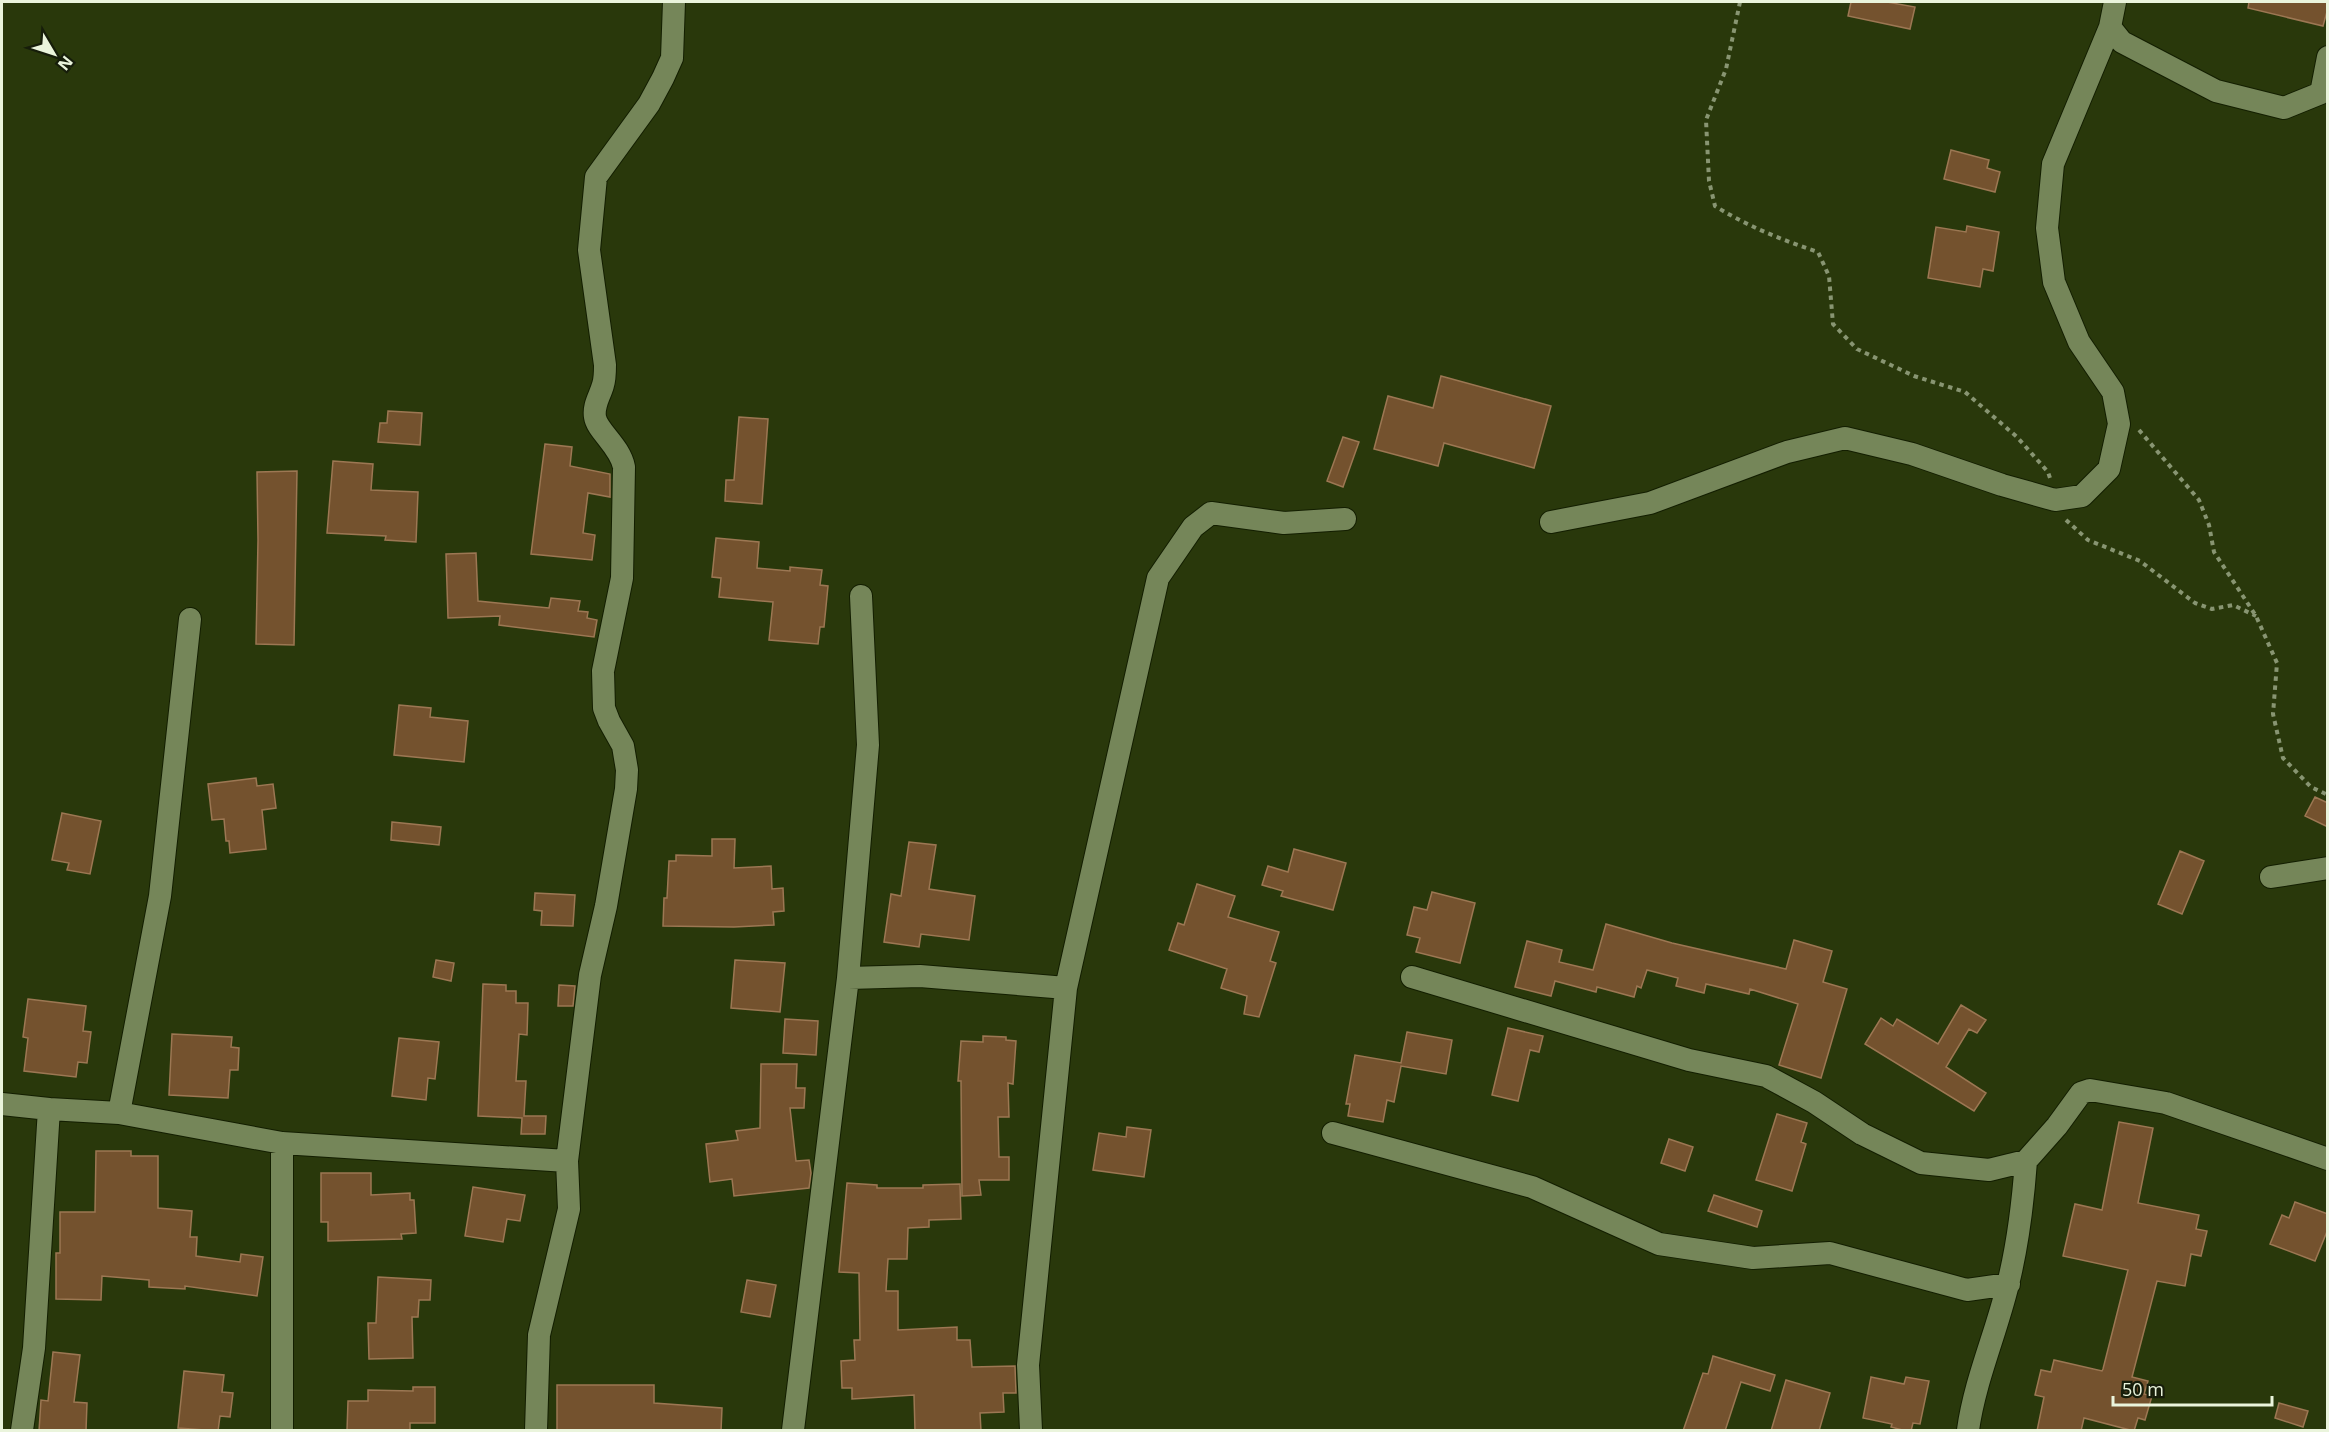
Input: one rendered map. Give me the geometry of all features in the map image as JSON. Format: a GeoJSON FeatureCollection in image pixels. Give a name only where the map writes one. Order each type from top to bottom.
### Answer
{"type":"FeatureCollection","features":[{"type":"Feature","properties":{"kind":"street"},"geometry":{"type":"LineString","coordinates":[[536,1431],[539,1335],[569,1209],[567,1161],[590,975],[608,895],[626,789],[627,770],[623,746],[604,708],[603,671],[622,578],[624,485],[622,457],[597,423],[595,415],[605,365],[589,250],[593,198],[599,172],[649,104],[672,58],[674,2]]}},
{"type":"Feature","properties":{"kind":"street"},"geometry":{"type":"LineString","coordinates":[[1551,522],[1650,503],[1787,452],[1845,438],[1912,454],[2002,485],[2055,500],[2082,496],[2109,469],[2119,424],[2113,392],[2079,342],[2054,282],[2047,228],[2053,164],[2110,27],[2115,2]]}},
{"type":"Feature","properties":{"kind":"street"},"geometry":{"type":"LineString","coordinates":[[2110,27],[2122,42],[2216,92],[2284,108],[2324,92],[2328,57]]}},
{"type":"Feature","properties":{"kind":"street"},"geometry":{"type":"LineString","coordinates":[[1031,1431],[1028,1365],[1066,988],[1158,578],[1193,528],[1210,513],[1284,523],[1345,519]]}},
{"type":"Feature","properties":{"kind":"street"},"geometry":{"type":"LineString","coordinates":[[793,1431],[848,978],[868,745],[861,596]]}},
{"type":"Feature","properties":{"kind":"street"},"geometry":{"type":"LineString","coordinates":[[119,1113],[160,896],[190,619]]}},
{"type":"Feature","properties":{"kind":"street"},"geometry":{"type":"LineString","coordinates":[[2271,877],[2328,868]]}},
{"type":"Feature","properties":{"kind":"street"},"geometry":{"type":"LineString","coordinates":[[848,978],[920,976],[1066,988]]}},
{"type":"Feature","properties":{"kind":"street"},"geometry":{"type":"LineString","coordinates":[[1412,977],[1689,1060],[1766,1076],[1814,1102],[1862,1134],[1921,1163],[1989,1170],[2026,1161],[2057,1126],[2081,1093],[2090,1090],[2166,1103],[2328,1159]]}},
{"type":"Feature","properties":{"kind":"street"},"geometry":{"type":"LineString","coordinates":[[2,1104],[119,1113],[282,1143],[567,1161]]}},
{"type":"Feature","properties":{"kind":"street"},"geometry":{"type":"LineString","coordinates":[[22,1431],[34,1348],[49,1109]]}},
{"type":"Feature","properties":{"kind":"street"},"geometry":{"type":"LineString","coordinates":[[1333,1133],[1532,1187],[1659,1244],[1753,1258],[1830,1254],[1967,1290],[2008,1284]]}},
{"type":"Feature","properties":{"kind":"street"},"geometry":{"type":"LineString","coordinates":[[282,1143],[282,1431]]}},
{"type":"Feature","properties":{"kind":"street"},"geometry":{"type":"LineString","coordinates":[[1968,1431],[1972,1402],[2008,1284],[2023,1203],[2026,1161]]}},
{"type":"Feature","properties":{"kind":"path"},"geometry":{"type":"LineString","coordinates":[[1740,2],[1726,69],[1706,120],[1709,181],[1715,206],[1735,218],[1784,240],[1818,252],[1829,276],[1833,324],[1857,349],[1914,376],[1965,392],[2017,437],[2048,471],[2062,517],[2088,540],[2140,561],[2194,603],[2212,609],[2233,605],[2256,616]]}},
{"type":"Feature","properties":{"kind":"path"},"geometry":{"type":"LineString","coordinates":[[2133,421],[2146,441],[2199,500],[2210,525],[2214,552],[2256,616],[2277,663],[2273,714],[2283,758],[2311,787],[2328,795]]}},
{"type":"Feature","properties":{"kind":"building"},"geometry":{"type":"Polygon","coordinates":[[[1851,2],[1887,2],[1915,7],[1910,29],[1848,16],[1851,2]]]}},
{"type":"Feature","properties":{"kind":"building"},"geometry":{"type":"Polygon","coordinates":[[[2249,2],[2328,2],[2328,8],[2323,26],[2248,8],[2249,2]]]}},
{"type":"Feature","properties":{"kind":"building"},"geometry":{"type":"Polygon","coordinates":[[[1951,150],[1989,160],[1987,168],[2000,172],[1995,192],[1944,179],[1951,150]]]}},
{"type":"Feature","properties":{"kind":"building"},"geometry":{"type":"Polygon","coordinates":[[[1967,226],[1999,232],[1993,271],[1983,269],[1980,287],[1928,278],[1936,227],[1966,232],[1967,226]]]}},
{"type":"Feature","properties":{"kind":"building"},"geometry":{"type":"Polygon","coordinates":[[[1441,376],[1551,406],[1534,468],[1444,443],[1438,466],[1374,449],[1388,396],[1433,408],[1441,376]]]}},
{"type":"Feature","properties":{"kind":"building"},"geometry":{"type":"Polygon","coordinates":[[[388,411],[422,413],[420,445],[378,442],[380,423],[387,423],[388,411]]]}},
{"type":"Feature","properties":{"kind":"building"},"geometry":{"type":"Polygon","coordinates":[[[739,417],[768,419],[762,504],[725,501],[726,480],[734,480],[739,417]]]}},
{"type":"Feature","properties":{"kind":"building"},"geometry":{"type":"Polygon","coordinates":[[[1343,437],[1359,442],[1343,487],[1327,481],[1343,437]]]}},
{"type":"Feature","properties":{"kind":"building"},"geometry":{"type":"Polygon","coordinates":[[[545,444],[572,447],[570,466],[610,474],[610,497],[588,493],[583,533],[595,535],[592,560],[531,554],[545,444]]]}},
{"type":"Feature","properties":{"kind":"building"},"geometry":{"type":"Polygon","coordinates":[[[333,461],[373,464],[371,490],[418,492],[416,542],[385,540],[386,536],[327,533],[333,461]]]}},
{"type":"Feature","properties":{"kind":"building"},"geometry":{"type":"Polygon","coordinates":[[[297,471],[294,645],[256,644],[257,472],[297,471]]]}},
{"type":"Feature","properties":{"kind":"building"},"geometry":{"type":"Polygon","coordinates":[[[716,538],[759,542],[757,568],[790,571],[790,567],[822,570],[820,585],[828,586],[824,627],[820,627],[818,644],[769,640],[773,602],[719,597],[721,578],[712,577],[716,538]]]}},
{"type":"Feature","properties":{"kind":"building"},"geometry":{"type":"Polygon","coordinates":[[[476,553],[478,601],[549,608],[551,598],[580,601],[578,611],[588,612],[587,618],[597,620],[594,637],[499,625],[500,616],[448,618],[446,554],[476,553]]]}},
{"type":"Feature","properties":{"kind":"building"},"geometry":{"type":"Polygon","coordinates":[[[399,705],[431,708],[430,717],[468,721],[464,762],[394,755],[399,705]]]}},
{"type":"Feature","properties":{"kind":"building"},"geometry":{"type":"Polygon","coordinates":[[[256,778],[257,786],[273,784],[276,808],[262,810],[266,849],[230,853],[229,841],[226,841],[224,819],[212,820],[208,784],[256,778]]]}},
{"type":"Feature","properties":{"kind":"building"},"geometry":{"type":"Polygon","coordinates":[[[2315,797],[2328,803],[2328,827],[2305,816],[2315,797]]]}},
{"type":"Feature","properties":{"kind":"building"},"geometry":{"type":"Polygon","coordinates":[[[62,813],[101,821],[90,874],[67,870],[69,863],[52,860],[62,813]]]}},
{"type":"Feature","properties":{"kind":"building"},"geometry":{"type":"Polygon","coordinates":[[[392,822],[441,827],[439,845],[391,840],[392,822]]]}},
{"type":"Feature","properties":{"kind":"building"},"geometry":{"type":"Polygon","coordinates":[[[712,839],[735,839],[734,868],[771,866],[772,889],[783,888],[784,911],[773,912],[774,925],[663,926],[669,861],[676,861],[676,855],[712,856],[712,839]]]}},
{"type":"Feature","properties":{"kind":"building"},"geometry":{"type":"Polygon","coordinates":[[[909,842],[936,845],[929,889],[975,896],[969,940],[921,934],[919,947],[884,942],[891,894],[901,896],[909,842]]]}},
{"type":"Feature","properties":{"kind":"building"},"geometry":{"type":"Polygon","coordinates":[[[1294,849],[1346,863],[1333,910],[1281,896],[1283,891],[1262,885],[1268,866],[1288,872],[1294,849]]]}},
{"type":"Feature","properties":{"kind":"building"},"geometry":{"type":"Polygon","coordinates":[[[2180,851],[2204,861],[2182,914],[2158,904],[2180,851]]]}},
{"type":"Feature","properties":{"kind":"building"},"geometry":{"type":"Polygon","coordinates":[[[1197,884],[1235,896],[1228,917],[1279,932],[1270,961],[1276,963],[1259,1017],[1244,1014],[1247,996],[1221,988],[1227,969],[1169,950],[1178,923],[1184,925],[1197,884]]]}},
{"type":"Feature","properties":{"kind":"building"},"geometry":{"type":"Polygon","coordinates":[[[1432,892],[1475,903],[1460,963],[1416,952],[1420,938],[1407,935],[1414,907],[1427,910],[1432,892]]]}},
{"type":"Feature","properties":{"kind":"building"},"geometry":{"type":"Polygon","coordinates":[[[535,893],[575,895],[573,926],[541,925],[542,911],[534,910],[535,893]]]}},
{"type":"Feature","properties":{"kind":"building"},"geometry":{"type":"Polygon","coordinates":[[[1606,924],[1672,943],[1786,969],[1794,940],[1832,951],[1823,982],[1847,989],[1821,1078],[1779,1065],[1798,1004],[1750,989],[1749,994],[1706,984],[1704,993],[1676,986],[1678,978],[1647,970],[1641,988],[1637,986],[1634,997],[1597,987],[1596,992],[1555,981],[1551,996],[1515,987],[1527,941],[1562,950],[1559,962],[1593,970],[1606,924]]]}},
{"type":"Feature","properties":{"kind":"building"},"geometry":{"type":"Polygon","coordinates":[[[436,960],[454,963],[451,981],[433,977],[436,960]]]}},
{"type":"Feature","properties":{"kind":"building"},"geometry":{"type":"Polygon","coordinates":[[[735,960],[785,963],[780,1012],[731,1008],[735,960]]]}},
{"type":"Feature","properties":{"kind":"building"},"geometry":{"type":"Polygon","coordinates":[[[483,984],[506,985],[506,991],[516,991],[516,1003],[528,1003],[527,1035],[519,1034],[516,1081],[526,1081],[524,1116],[546,1116],[545,1134],[521,1134],[522,1118],[478,1116],[483,984]]]}},
{"type":"Feature","properties":{"kind":"building"},"geometry":{"type":"Polygon","coordinates":[[[559,985],[575,986],[573,1006],[558,1006],[559,985]]]}},
{"type":"Feature","properties":{"kind":"building"},"geometry":{"type":"Polygon","coordinates":[[[28,999],[86,1006],[83,1031],[91,1032],[87,1063],[78,1062],[76,1077],[24,1071],[28,1038],[23,1037],[28,999]]]}},
{"type":"Feature","properties":{"kind":"building"},"geometry":{"type":"Polygon","coordinates":[[[1961,1005],[1986,1020],[1977,1033],[1969,1029],[1946,1067],[1986,1093],[1974,1111],[1865,1044],[1881,1018],[1893,1026],[1897,1019],[1938,1044],[1961,1005]]]}},
{"type":"Feature","properties":{"kind":"building"},"geometry":{"type":"Polygon","coordinates":[[[785,1019],[818,1021],[816,1055],[783,1053],[785,1019]]]}},
{"type":"Feature","properties":{"kind":"building"},"geometry":{"type":"Polygon","coordinates":[[[1508,1028],[1543,1036],[1539,1052],[1530,1050],[1518,1101],[1492,1095],[1508,1028]]]}},
{"type":"Feature","properties":{"kind":"building"},"geometry":{"type":"Polygon","coordinates":[[[1407,1032],[1452,1040],[1446,1074],[1401,1066],[1394,1102],[1387,1100],[1383,1122],[1348,1116],[1350,1104],[1346,1104],[1355,1055],[1401,1063],[1407,1032]]]}},
{"type":"Feature","properties":{"kind":"building"},"geometry":{"type":"Polygon","coordinates":[[[172,1034],[232,1037],[231,1047],[239,1048],[238,1070],[230,1070],[228,1098],[169,1095],[172,1034]]]}},
{"type":"Feature","properties":{"kind":"building"},"geometry":{"type":"Polygon","coordinates":[[[983,1036],[1006,1037],[1006,1040],[1016,1041],[1013,1084],[1008,1083],[1009,1117],[998,1117],[999,1157],[1009,1157],[1009,1180],[979,1180],[981,1195],[962,1196],[961,1081],[958,1081],[961,1041],[983,1042],[983,1036]]]}},
{"type":"Feature","properties":{"kind":"building"},"geometry":{"type":"Polygon","coordinates":[[[399,1038],[439,1042],[435,1079],[428,1078],[426,1100],[392,1096],[399,1038]]]}},
{"type":"Feature","properties":{"kind":"building"},"geometry":{"type":"Polygon","coordinates":[[[761,1064],[797,1064],[796,1088],[805,1088],[804,1108],[790,1108],[796,1161],[809,1160],[811,1173],[809,1188],[734,1196],[732,1179],[710,1182],[706,1144],[738,1140],[736,1131],[760,1128],[761,1064]]]}},
{"type":"Feature","properties":{"kind":"building"},"geometry":{"type":"Polygon","coordinates":[[[1777,1114],[1807,1123],[1801,1142],[1806,1144],[1792,1191],[1756,1180],[1777,1114]]]}},
{"type":"Feature","properties":{"kind":"building"},"geometry":{"type":"Polygon","coordinates":[[[2119,1122],[2153,1128],[2138,1203],[2199,1215],[2196,1229],[2207,1231],[2201,1256],[2191,1254],[2185,1286],[2157,1281],[2132,1377],[2148,1381],[2144,1394],[2152,1396],[2145,1420],[2138,1418],[2134,1431],[2084,1418],[2081,1431],[2037,1431],[2044,1397],[2035,1395],[2041,1370],[2051,1372],[2054,1360],[2102,1371],[2103,1369],[2128,1270],[2063,1256],[2075,1204],[2102,1210],[2119,1122]]]}},
{"type":"Feature","properties":{"kind":"building"},"geometry":{"type":"Polygon","coordinates":[[[1127,1127],[1151,1130],[1144,1177],[1093,1170],[1099,1133],[1126,1137],[1127,1127]]]}},
{"type":"Feature","properties":{"kind":"building"},"geometry":{"type":"Polygon","coordinates":[[[1669,1139],[1693,1147],[1685,1171],[1661,1163],[1669,1139]]]}},
{"type":"Feature","properties":{"kind":"building"},"geometry":{"type":"Polygon","coordinates":[[[96,1151],[131,1151],[131,1156],[158,1156],[158,1208],[192,1211],[190,1237],[197,1237],[196,1256],[240,1262],[241,1254],[263,1257],[257,1296],[185,1286],[185,1289],[149,1287],[149,1280],[102,1276],[101,1300],[56,1299],[56,1253],[60,1253],[60,1212],[95,1212],[96,1151]]]}},
{"type":"Feature","properties":{"kind":"building"},"geometry":{"type":"Polygon","coordinates":[[[321,1173],[371,1173],[371,1195],[410,1193],[410,1200],[414,1200],[416,1233],[401,1234],[402,1239],[328,1241],[328,1222],[321,1222],[321,1173]]]}},
{"type":"Feature","properties":{"kind":"building"},"geometry":{"type":"Polygon","coordinates":[[[847,1183],[877,1185],[877,1188],[923,1188],[923,1185],[960,1184],[961,1219],[929,1220],[929,1227],[908,1228],[907,1259],[888,1259],[886,1291],[898,1291],[898,1330],[957,1327],[957,1340],[970,1340],[972,1367],[1015,1366],[1016,1393],[1003,1393],[1004,1412],[980,1413],[981,1431],[915,1431],[914,1395],[852,1399],[852,1388],[842,1388],[841,1361],[855,1360],[854,1340],[860,1340],[859,1273],[839,1272],[847,1183]]]}},
{"type":"Feature","properties":{"kind":"building"},"geometry":{"type":"Polygon","coordinates":[[[473,1187],[525,1195],[520,1221],[507,1219],[503,1242],[465,1236],[473,1187]]]}},
{"type":"Feature","properties":{"kind":"building"},"geometry":{"type":"Polygon","coordinates":[[[1714,1195],[1762,1211],[1757,1227],[1708,1211],[1714,1195]]]}},
{"type":"Feature","properties":{"kind":"building"},"geometry":{"type":"Polygon","coordinates":[[[2295,1202],[2328,1214],[2328,1229],[2315,1261],[2270,1244],[2282,1215],[2289,1218],[2295,1202]]]}},
{"type":"Feature","properties":{"kind":"building"},"geometry":{"type":"Polygon","coordinates":[[[378,1277],[431,1280],[430,1300],[419,1300],[418,1317],[412,1317],[413,1358],[369,1359],[368,1323],[376,1323],[378,1277]]]}},
{"type":"Feature","properties":{"kind":"building"},"geometry":{"type":"Polygon","coordinates":[[[747,1280],[776,1285],[770,1317],[741,1312],[747,1280]]]}},
{"type":"Feature","properties":{"kind":"building"},"geometry":{"type":"Polygon","coordinates":[[[53,1352],[80,1355],[74,1402],[87,1403],[86,1431],[39,1431],[41,1400],[48,1401],[53,1352]]]}},
{"type":"Feature","properties":{"kind":"building"},"geometry":{"type":"Polygon","coordinates":[[[1713,1356],[1775,1375],[1770,1391],[1741,1382],[1725,1431],[1683,1431],[1703,1373],[1708,1374],[1713,1356]]]}},
{"type":"Feature","properties":{"kind":"building"},"geometry":{"type":"Polygon","coordinates":[[[184,1371],[224,1375],[222,1392],[233,1393],[230,1417],[220,1416],[218,1431],[178,1428],[184,1371]]]}},
{"type":"Feature","properties":{"kind":"building"},"geometry":{"type":"Polygon","coordinates":[[[1871,1377],[1904,1384],[1906,1377],[1929,1381],[1920,1424],[1913,1423],[1911,1431],[1906,1431],[1891,1427],[1892,1424],[1863,1418],[1871,1377]]]}},
{"type":"Feature","properties":{"kind":"building"},"geometry":{"type":"Polygon","coordinates":[[[1786,1380],[1830,1393],[1819,1431],[1771,1431],[1786,1380]]]}},
{"type":"Feature","properties":{"kind":"building"},"geometry":{"type":"Polygon","coordinates":[[[557,1385],[654,1385],[654,1403],[722,1408],[721,1431],[557,1431],[557,1385]]]}},
{"type":"Feature","properties":{"kind":"building"},"geometry":{"type":"Polygon","coordinates":[[[413,1387],[435,1387],[435,1423],[410,1423],[410,1431],[347,1431],[348,1401],[368,1401],[368,1390],[413,1391],[413,1387]]]}},
{"type":"Feature","properties":{"kind":"building"},"geometry":{"type":"Polygon","coordinates":[[[2279,1403],[2308,1411],[2303,1427],[2275,1418],[2279,1403]]]}}]}
